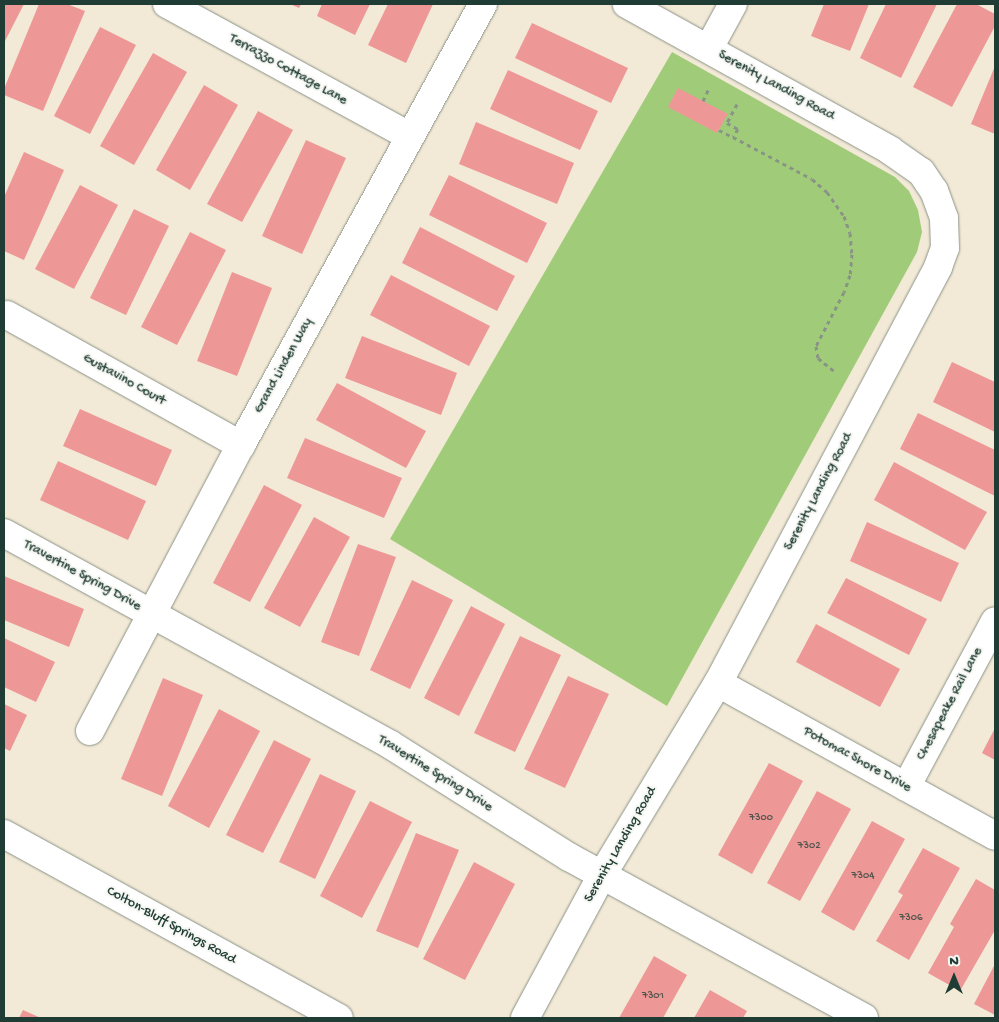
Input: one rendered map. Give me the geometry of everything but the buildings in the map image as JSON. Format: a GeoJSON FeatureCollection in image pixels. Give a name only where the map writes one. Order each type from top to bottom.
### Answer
{"type":"FeatureCollection","features":[{"type":"Feature","properties":{"kind":"street","name":"Terrazzo Cottage Lane"},"geometry":{"type":"LineString","coordinates":[[167,4],[409,136]]}},
{"type":"Feature","properties":{"kind":"street","name":"Grand Linden Way"},"geometry":{"type":"LineString","coordinates":[[90,732],[241,445],[483,4]]}},
{"type":"Feature","properties":{"kind":"street","name":"Serenity Landing Road"},"geometry":{"type":"LineString","coordinates":[[525,1018],[602,875],[718,683],[938,267],[945,248],[944,218],[934,191],[920,172],[890,150],[627,4]]}},
{"type":"Feature","properties":{"kind":"street"},"geometry":{"type":"LineString","coordinates":[[709,48],[734,4]]}},
{"type":"Feature","properties":{"kind":"street","name":"Gustavino Court"},"geometry":{"type":"LineString","coordinates":[[7,316],[241,445]]}},
{"type":"Feature","properties":{"kind":"street","name":"Travertine Spring Drive"},"geometry":{"type":"LineString","coordinates":[[4,533],[391,745],[503,817],[602,875],[864,1018]]}},
{"type":"Feature","properties":{"kind":"street","name":"Chesapeake Rail Lane"},"geometry":{"type":"LineString","coordinates":[[906,787],[995,621]]}},
{"type":"Feature","properties":{"kind":"street","name":"Potomac Shore Drive"},"geometry":{"type":"LineString","coordinates":[[718,683],[995,836]]}},
{"type":"Feature","properties":{"kind":"street","name":"Colton-Bluff Springs Road"},"geometry":{"type":"LineString","coordinates":[[4,834],[339,1018]]}},
{"type":"Feature","properties":{"kind":"path"},"geometry":{"type":"LineString","coordinates":[[703,100],[709,88]]}},
{"type":"Feature","properties":{"kind":"path"},"geometry":{"type":"LineString","coordinates":[[733,137],[738,129],[726,122],[738,103]]}},
{"type":"Feature","properties":{"kind":"path"},"geometry":{"type":"LineString","coordinates":[[719,130],[812,179],[827,192],[844,216],[850,233],[852,254],[850,275],[844,292],[816,346],[818,358],[835,372]]}},
{"type":"Feature","properties":{"kind":"green space"},"geometry":{"type":"Polygon","coordinates":[[[672,52],[895,177],[909,191],[918,210],[922,232],[917,252],[667,706],[390,539],[672,52]]]}}]}
